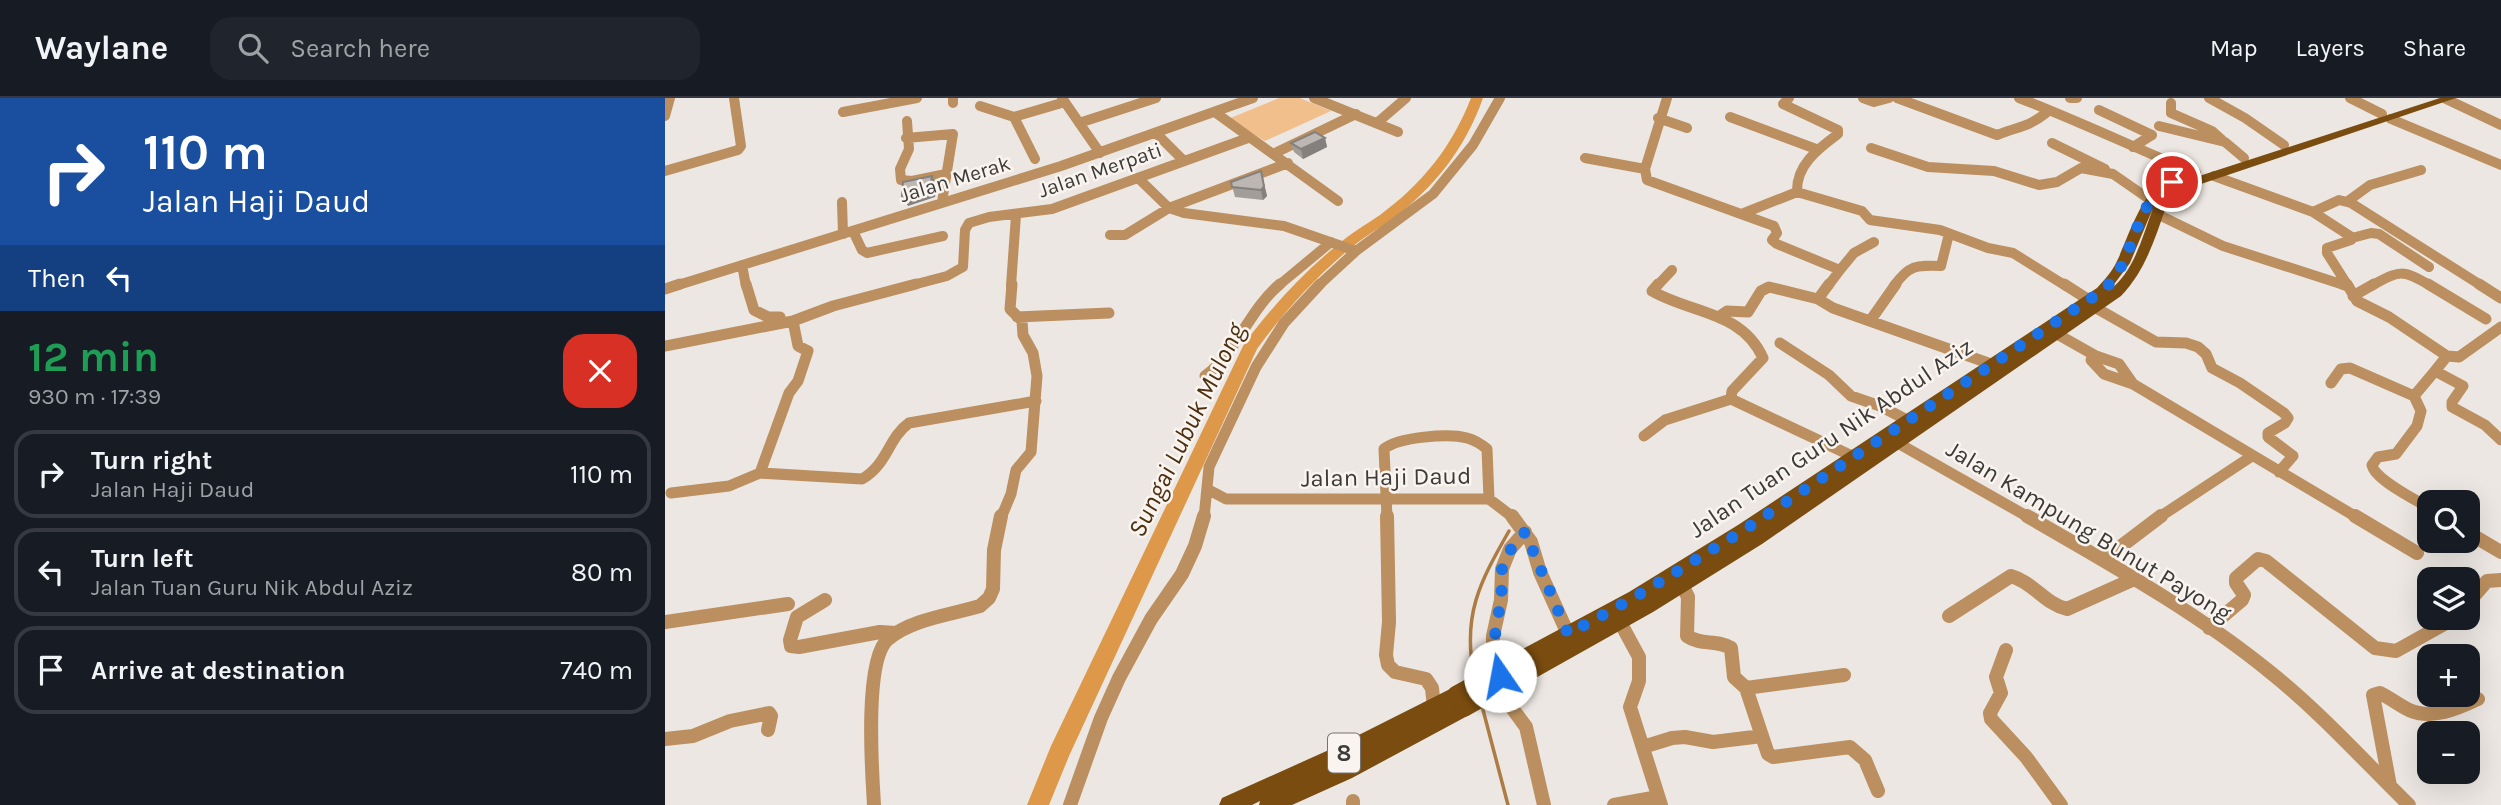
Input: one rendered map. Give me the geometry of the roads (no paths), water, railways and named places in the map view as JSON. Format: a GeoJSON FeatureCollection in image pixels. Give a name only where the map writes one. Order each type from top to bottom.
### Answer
{"type":"FeatureCollection","features":[{"type":"Feature","properties":{"kind":"main road","name":"Jalan Tuan Guru Nik Abdul Aziz"},"geometry":{"type":"LineString","coordinates":[[2387,116],[2426,98]]}},
{"type":"Feature","properties":{"kind":"main road","name":"Jalan Tuan Guru Nik Abdul Aziz"},"geometry":{"type":"LineString","coordinates":[[1512,673],[1568,634],[1635,597],[1751,525],[1991,364],[2131,278],[2161,203],[2169,194],[2330,135],[2448,99]]}},
{"type":"Feature","properties":{"kind":"main road","name":"Jalan Tuan Guru Nik Abdul Aziz"},"geometry":{"type":"LineString","coordinates":[[1269,805],[1345,771],[1512,673],[1620,622],[1682,585],[2057,334],[2092,304],[2119,274],[2149,200],[2161,187],[2284,145],[2330,135]]}},
{"type":"Feature","properties":{"kind":"main road"},"geometry":{"type":"LineString","coordinates":[[1751,525],[1761,529],[1773,526]]}},
{"type":"Feature","properties":{"kind":"main road","name":"Jalan Tuan Guru Nik Abdul Aziz"},"geometry":{"type":"LineString","coordinates":[[1229,805],[1338,756],[1434,707],[1460,702]]}},
{"type":"Feature","properties":{"kind":"street"},"geometry":{"type":"LineString","coordinates":[[665,116],[670,98]]}},
{"type":"Feature","properties":{"kind":"street"},"geometry":{"type":"LineString","coordinates":[[665,171],[738,150],[741,146],[734,98]]}},
{"type":"Feature","properties":{"kind":"street"},"geometry":{"type":"LineString","coordinates":[[843,112],[917,98]]}},
{"type":"Feature","properties":{"kind":"street"},"geometry":{"type":"LineString","coordinates":[[1079,123],[1156,98]]}},
{"type":"Feature","properties":{"kind":"street","name":"Jalan Merak"},"geometry":{"type":"LineString","coordinates":[[665,289],[1100,153],[1253,98]]}},
{"type":"Feature","properties":{"kind":"street"},"geometry":{"type":"LineString","coordinates":[[1314,98],[1332,101],[1398,132]]}},
{"type":"Feature","properties":{"kind":"street"},"geometry":{"type":"LineString","coordinates":[[1377,123],[1406,98]]}},
{"type":"Feature","properties":{"kind":"street"},"geometry":{"type":"LineString","coordinates":[[1070,805],[1101,718],[1119,678],[1151,619],[1182,574],[1195,546],[1203,527],[1209,490],[1209,467],[1256,368],[1277,333],[1308,295],[1355,251],[1433,194],[1473,145],[1500,98]]}},
{"type":"Feature","properties":{"kind":"street"},"geometry":{"type":"LineString","coordinates":[[1667,98],[1658,118],[1645,179],[1775,226],[1777,233],[1772,240],[1777,244],[1840,270]]}},
{"type":"Feature","properties":{"kind":"street"},"geometry":{"type":"LineString","coordinates":[[1789,98],[1783,104],[1838,130],[1838,134],[1816,149],[1798,180],[1797,192]]}},
{"type":"Feature","properties":{"kind":"street"},"geometry":{"type":"LineString","coordinates":[[1863,98],[1874,102],[1889,98]]}},
{"type":"Feature","properties":{"kind":"street"},"geometry":{"type":"LineString","coordinates":[[1897,98],[1997,135],[2016,127],[2028,127],[2046,113],[2045,108],[2052,98]]}},
{"type":"Feature","properties":{"kind":"street"},"geometry":{"type":"LineString","coordinates":[[2019,98],[2092,126],[2133,147],[2196,173]]}},
{"type":"Feature","properties":{"kind":"street"},"geometry":{"type":"LineString","coordinates":[[2070,98],[2077,98]]}},
{"type":"Feature","properties":{"kind":"street"},"geometry":{"type":"LineString","coordinates":[[2209,98],[2245,118],[2284,145]]}},
{"type":"Feature","properties":{"kind":"street"},"geometry":{"type":"LineString","coordinates":[[2350,98],[2501,165]]}},
{"type":"Feature","properties":{"kind":"street"},"geometry":{"type":"LineString","coordinates":[[2448,99],[2501,125]]}},
{"type":"Feature","properties":{"kind":"street"},"geometry":{"type":"LineString","coordinates":[[980,106],[1014,117],[1063,100],[1100,153]]}},
{"type":"Feature","properties":{"kind":"street"},"geometry":{"type":"LineString","coordinates":[[2171,103],[2169,112],[2213,131],[2244,158]]}},
{"type":"Feature","properties":{"kind":"street"},"geometry":{"type":"LineString","coordinates":[[2099,110],[2152,135],[2133,147]]}},
{"type":"Feature","properties":{"kind":"street"},"geometry":{"type":"LineString","coordinates":[[1216,113],[1338,201]]}},
{"type":"Feature","properties":{"kind":"street"},"geometry":{"type":"LineString","coordinates":[[1275,153],[1356,114]]}},
{"type":"Feature","properties":{"kind":"street"},"geometry":{"type":"LineString","coordinates":[[1014,117],[1035,159]]}},
{"type":"Feature","properties":{"kind":"street"},"geometry":{"type":"LineString","coordinates":[[1730,117],[1816,149]]}},
{"type":"Feature","properties":{"kind":"street"},"geometry":{"type":"LineString","coordinates":[[1658,118],[1687,128]]}},
{"type":"Feature","properties":{"kind":"street"},"geometry":{"type":"LineString","coordinates":[[2181,132],[2184,119]]}},
{"type":"Feature","properties":{"kind":"street"},"geometry":{"type":"LineString","coordinates":[[907,121],[906,138],[909,149],[899,169],[901,180],[912,181],[946,174]]}},
{"type":"Feature","properties":{"kind":"street"},"geometry":{"type":"LineString","coordinates":[[2159,126],[2225,142]]}},
{"type":"Feature","properties":{"kind":"street"},"geometry":{"type":"LineString","coordinates":[[906,138],[952,133],[942,202]]}},
{"type":"Feature","properties":{"kind":"street"},"geometry":{"type":"LineString","coordinates":[[1157,134],[1184,161]]}},
{"type":"Feature","properties":{"kind":"street","name":"Jalan Merpati"},"geometry":{"type":"LineString","coordinates":[[788,319],[958,272],[963,267],[965,230],[969,223],[1052,209],[1248,138]]}},
{"type":"Feature","properties":{"kind":"street"},"geometry":{"type":"LineString","coordinates":[[2052,143],[2119,176],[2149,200]]}},
{"type":"Feature","properties":{"kind":"street"},"geometry":{"type":"LineString","coordinates":[[1871,148],[1928,167],[1972,172],[1994,171],[2039,185],[2057,182],[2081,168],[2098,173],[2111,173]]}},
{"type":"Feature","properties":{"kind":"street"},"geometry":{"type":"LineString","coordinates":[[1585,158],[1645,169]]}},
{"type":"Feature","properties":{"kind":"street"},"geometry":{"type":"LineString","coordinates":[[1109,235],[1120,237],[1132,233],[1169,208],[1288,163]]}},
{"type":"Feature","properties":{"kind":"street"},"geometry":{"type":"LineString","coordinates":[[2348,201],[2354,194],[2379,181],[2421,170]]}},
{"type":"Feature","properties":{"kind":"street"},"geometry":{"type":"LineString","coordinates":[[2214,176],[2313,212],[2352,238]]}},
{"type":"Feature","properties":{"kind":"street"},"geometry":{"type":"LineString","coordinates":[[1137,177],[1169,208],[1197,216],[1285,226],[1355,251]]}},
{"type":"Feature","properties":{"kind":"street"},"geometry":{"type":"LineString","coordinates":[[1744,213],[1797,192],[1862,211],[1870,219],[1949,234],[1988,248],[2013,253],[2156,342],[2192,344],[2198,347],[2206,354],[2212,368],[2241,383],[2284,414],[2288,418],[2285,423],[2267,436],[2293,456],[2279,472]]}},
{"type":"Feature","properties":{"kind":"street"},"geometry":{"type":"LineString","coordinates":[[2313,212],[2339,201],[2348,201],[2501,298]]}},
{"type":"Feature","properties":{"kind":"street"},"geometry":{"type":"LineString","coordinates":[[842,202],[848,233],[867,253],[943,236]]}},
{"type":"Feature","properties":{"kind":"street"},"geometry":{"type":"LineString","coordinates":[[2157,214],[2222,246],[2350,291],[2397,272],[2407,272],[2486,319]]}},
{"type":"Feature","properties":{"kind":"street"},"geometry":{"type":"LineString","coordinates":[[825,600],[797,617],[790,640],[791,646],[799,647],[880,632],[896,633],[967,612],[989,598],[993,589],[994,550],[1001,516],[1011,494],[1016,470],[1031,452],[1036,401],[1037,376],[1033,353],[1023,335],[1022,321],[1010,309],[1016,215]]}},
{"type":"Feature","properties":{"kind":"street"},"geometry":{"type":"LineString","coordinates":[[2429,267],[2399,250],[2391,240],[2373,233],[2327,248],[2357,301],[2389,317],[2447,356],[2459,357],[2501,327]]}},
{"type":"Feature","properties":{"kind":"street"},"geometry":{"type":"LineString","coordinates":[[1870,321],[1904,272],[1919,265],[1941,266],[1949,234]]}},
{"type":"Feature","properties":{"kind":"street"},"geometry":{"type":"LineString","coordinates":[[2391,240],[2405,236]]}},
{"type":"Feature","properties":{"kind":"street"},"geometry":{"type":"LineString","coordinates":[[1818,299],[1854,253],[1874,242]]}},
{"type":"Feature","properties":{"kind":"street"},"geometry":{"type":"LineString","coordinates":[[1205,376],[1221,364],[1265,297],[1333,243]]}},
{"type":"Feature","properties":{"kind":"street"},"geometry":{"type":"LineString","coordinates":[[742,265],[752,307],[757,314],[761,318],[788,319]]}},
{"type":"Feature","properties":{"kind":"street"},"geometry":{"type":"LineString","coordinates":[[1672,270],[1652,291],[1744,329],[1760,348],[1763,358],[1732,391],[1731,399]]}},
{"type":"Feature","properties":{"kind":"street"},"geometry":{"type":"LineString","coordinates":[[1718,317],[1727,311],[1748,312],[1761,291],[1769,287],[1818,299],[1833,308],[1991,364]]}},
{"type":"Feature","properties":{"kind":"street"},"geometry":{"type":"LineString","coordinates":[[1017,317],[1109,313]]}},
{"type":"Feature","properties":{"kind":"street"},"geometry":{"type":"LineString","coordinates":[[665,346],[788,319]]}},
{"type":"Feature","properties":{"kind":"street"},"geometry":{"type":"LineString","coordinates":[[760,473],[789,393],[798,381],[808,351],[798,346],[788,319]]}},
{"type":"Feature","properties":{"kind":"street"},"geometry":{"type":"LineString","coordinates":[[2057,334],[2096,356],[2091,360],[2097,369],[2133,384],[2417,554]]}},
{"type":"Feature","properties":{"kind":"street"},"geometry":{"type":"LineString","coordinates":[[1780,343],[1829,375],[1851,396],[1880,406],[1907,420]]}},
{"type":"Feature","properties":{"kind":"street"},"geometry":{"type":"LineString","coordinates":[[2414,396],[2447,356]]}},
{"type":"Feature","properties":{"kind":"street"},"geometry":{"type":"LineString","coordinates":[[2331,383],[2341,369],[2350,368],[2414,396],[2421,403],[2423,412],[2420,421],[2396,454],[2378,457],[2372,465],[2373,471],[2382,480],[2417,501]]}},
{"type":"Feature","properties":{"kind":"street"},"geometry":{"type":"LineString","coordinates":[[2435,371],[2463,386],[2452,402],[2452,407],[2485,425],[2501,440]]}},
{"type":"Feature","properties":{"kind":"street"},"geometry":{"type":"LineString","coordinates":[[1644,436],[1665,420],[1731,399],[1852,456]]}},
{"type":"Feature","properties":{"kind":"street"},"geometry":{"type":"LineString","coordinates":[[671,493],[739,482],[760,473],[862,479],[877,471],[902,428],[909,423],[972,415],[1036,401]]}},
{"type":"Feature","properties":{"kind":"street"},"geometry":{"type":"LineString","coordinates":[[1434,707],[1431,688],[1426,679],[1395,674],[1388,666],[1385,653],[1389,638],[1390,569],[1384,449],[1391,443],[1460,436],[1479,442],[1487,449],[1489,499]]}},
{"type":"Feature","properties":{"kind":"street","name":"Jalan Kampung Bunut Payong"},"geometry":{"type":"LineString","coordinates":[[1896,442],[2103,560],[2252,657],[2290,689],[2409,805]]}},
{"type":"Feature","properties":{"kind":"street"},"geometry":{"type":"LineString","coordinates":[[2103,560],[2152,522],[2252,456]]}},
{"type":"Feature","properties":{"kind":"street","name":"Jalan Haji Daud"},"geometry":{"type":"LineString","coordinates":[[1209,490],[1226,499],[1489,499],[1515,519],[1525,532],[1568,634]]}},
{"type":"Feature","properties":{"kind":"street"},"geometry":{"type":"LineString","coordinates":[[1525,532],[1510,549],[1502,569],[1501,600],[1493,636],[1493,652],[1507,701],[1526,727],[1544,805]]}},
{"type":"Feature","properties":{"kind":"street"},"geometry":{"type":"LineString","coordinates":[[2480,540],[2501,552]]}},
{"type":"Feature","properties":{"kind":"street"},"geometry":{"type":"LineString","coordinates":[[2209,628],[2242,600],[2244,595],[2236,583],[2236,578],[2258,559],[2266,561],[2361,639],[2387,652],[2396,651],[2434,630]]}},
{"type":"Feature","properties":{"kind":"street"},"geometry":{"type":"LineString","coordinates":[[1949,616],[2011,576],[2021,578],[2056,606],[2067,609],[2134,579]]}},
{"type":"Feature","properties":{"kind":"street"},"geometry":{"type":"LineString","coordinates":[[2480,590],[2487,582],[2501,580]]}},
{"type":"Feature","properties":{"kind":"street"},"geometry":{"type":"LineString","coordinates":[[1682,585],[1688,597],[1688,636],[1693,641],[1720,641],[1728,645],[1733,653],[1734,677],[1746,688],[1766,751],[1773,757],[1850,747],[1857,750],[1869,765],[1878,791]]}},
{"type":"Feature","properties":{"kind":"street"},"geometry":{"type":"LineString","coordinates":[[665,622],[788,604]]}},
{"type":"Feature","properties":{"kind":"street"},"geometry":{"type":"LineString","coordinates":[[1613,805],[1660,801],[1629,699],[1639,681],[1637,650],[1620,622]]}},
{"type":"Feature","properties":{"kind":"street"},"geometry":{"type":"LineString","coordinates":[[874,805],[870,750],[874,678],[880,652],[886,641],[896,633]]}},
{"type":"Feature","properties":{"kind":"street"},"geometry":{"type":"LineString","coordinates":[[2006,650],[1996,677],[2001,693],[1990,713],[1990,719],[2027,757],[2060,805]]}},
{"type":"Feature","properties":{"kind":"street"},"geometry":{"type":"LineString","coordinates":[[1746,688],[1844,675]]}},
{"type":"Feature","properties":{"kind":"street"},"geometry":{"type":"LineString","coordinates":[[2390,787],[2373,695],[2380,693],[2407,709],[2430,715],[2459,707]]}},
{"type":"Feature","properties":{"kind":"street"},"geometry":{"type":"LineString","coordinates":[[665,739],[693,736],[730,720],[769,713],[771,716],[768,730]]}},
{"type":"Feature","properties":{"kind":"street"},"geometry":{"type":"LineString","coordinates":[[1643,747],[1672,738],[1685,737],[1713,742],[1762,736]]}},
{"type":"Feature","properties":{"kind":"waterway","name":"Sungai Lubuk Mulong"},"geometry":{"type":"LineString","coordinates":[[1038,805],[1059,753],[1250,348],[1273,317],[1313,274],[1357,236],[1403,203],[1430,178],[1453,149],[1477,98]]}},
{"type":"Feature","properties":{"kind":"waterway"},"geometry":{"type":"LineString","coordinates":[[1474,675],[1470,634],[1476,600],[1509,531]]}},
{"type":"Feature","properties":{"kind":"waterway"},"geometry":{"type":"LineString","coordinates":[[1482,706],[1508,805]]}}]}
